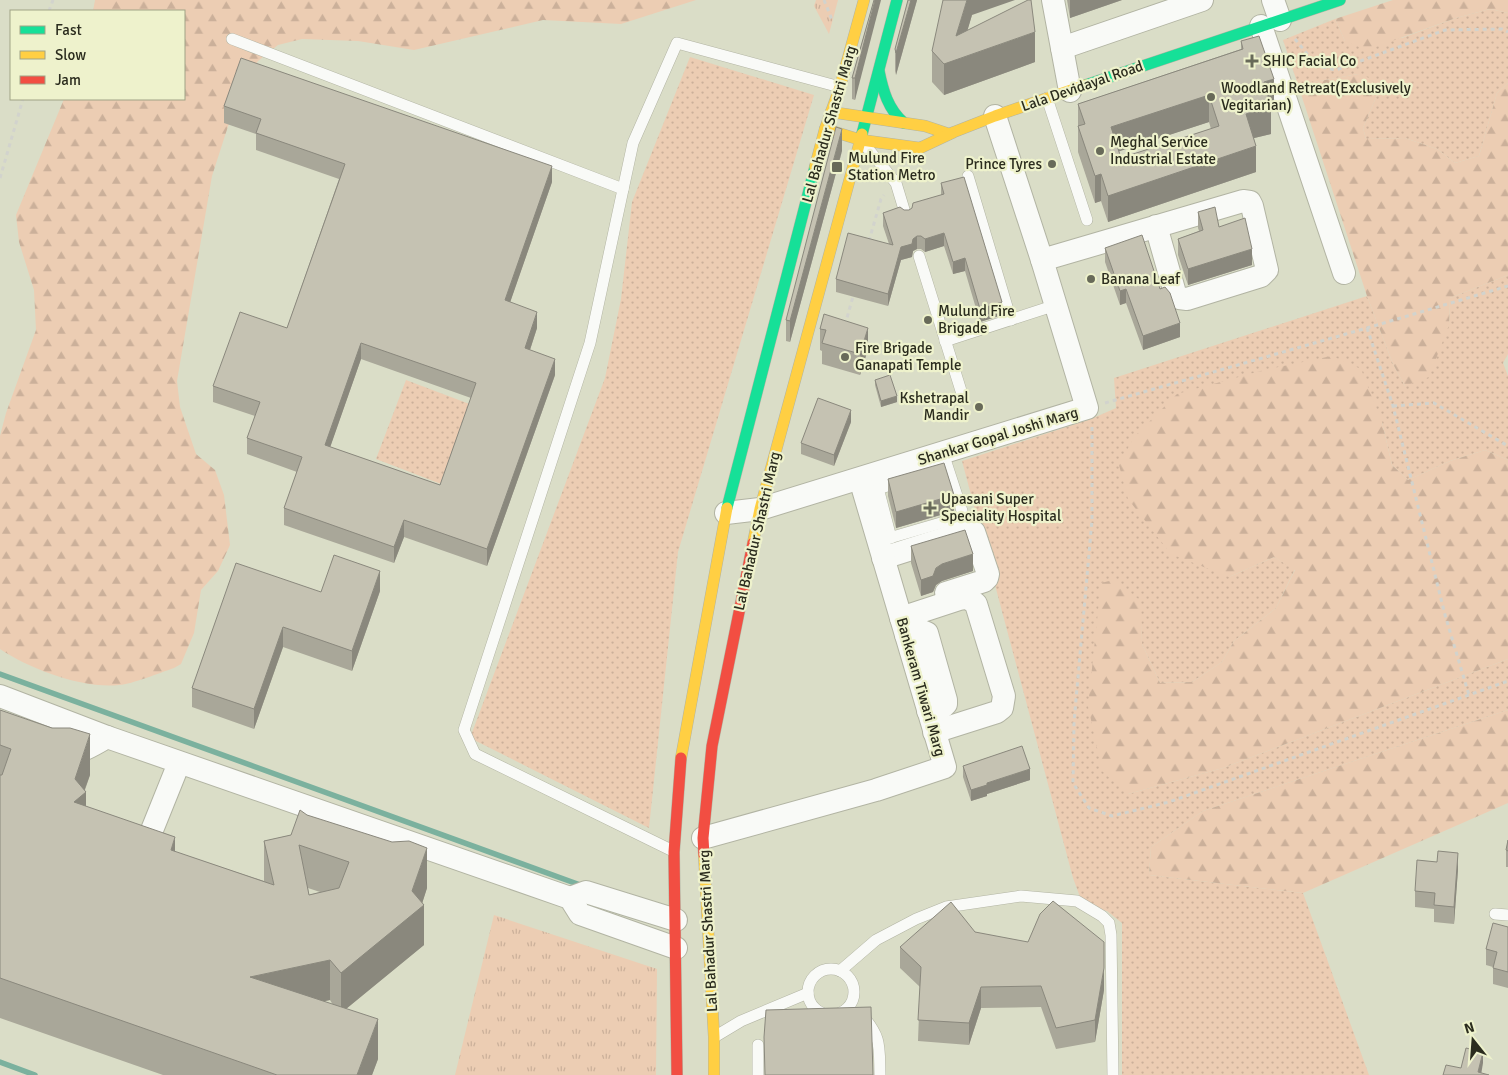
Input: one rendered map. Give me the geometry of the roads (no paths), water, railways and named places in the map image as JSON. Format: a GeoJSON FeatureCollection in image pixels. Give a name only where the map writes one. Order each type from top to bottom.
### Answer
{"type":"FeatureCollection","features":[{"type":"Feature","properties":{"kind":"main road","name":"Lal Bahadur Shastri Marg"},"geometry":{"type":"LineString","coordinates":[[677,1075],[674,852],[680,764],[726,512],[825,129],[840,87],[864,0]]}},
{"type":"Feature","properties":{"kind":"main road","name":"Lal Bahadur Shastri Marg"},"geometry":{"type":"LineString","coordinates":[[714,1075],[714,1036],[703,838],[712,746],[760,509],[861,140],[897,0]]}},
{"type":"Feature","properties":{"kind":"main road","name":"Lala Devidayal Road"},"geometry":{"type":"LineString","coordinates":[[825,129],[861,140],[920,148],[995,116],[1271,15],[1340,0]]}},
{"type":"Feature","properties":{"kind":"main road"},"geometry":{"type":"LineString","coordinates":[[879,70],[883,91],[889,106],[896,117],[904,123]]}},
{"type":"Feature","properties":{"kind":"main road"},"geometry":{"type":"LineString","coordinates":[[831,112],[925,126],[949,134]]}},
{"type":"Feature","properties":{"kind":"street"},"geometry":{"type":"LineString","coordinates":[[1053,0],[1070,90]]}},
{"type":"Feature","properties":{"kind":"street"},"geometry":{"type":"LineString","coordinates":[[1062,48],[1202,0]]}},
{"type":"Feature","properties":{"kind":"street"},"geometry":{"type":"LineString","coordinates":[[1271,15],[1344,273]]}},
{"type":"Feature","properties":{"kind":"street","name":"Shankar Gopal Joshi Marg"},"geometry":{"type":"LineString","coordinates":[[726,512],[760,509],[872,484],[944,463],[1087,408],[1042,260],[995,116]]}},
{"type":"Feature","properties":{"kind":"street"},"geometry":{"type":"LineString","coordinates":[[1042,260],[1243,200],[1250,202],[1252,206],[1267,270],[1261,276],[1252,279],[1187,299],[1179,298],[1175,293],[1156,226]]}},
{"type":"Feature","properties":{"kind":"street","name":"Bankeram Tiwari Marg"},"geometry":{"type":"LineString","coordinates":[[703,838],[876,790],[945,767],[935,720],[886,548],[872,484]]}},
{"type":"Feature","properties":{"kind":"street"},"geometry":{"type":"LineString","coordinates":[[886,548],[971,531],[975,534],[988,574],[984,581],[905,619]]}},
{"type":"Feature","properties":{"kind":"street"},"geometry":{"type":"LineString","coordinates":[[905,619],[959,598],[971,599],[976,604],[1004,696],[1002,708],[997,712],[935,720]]}},
{"type":"Feature","properties":{"kind":"street"},"geometry":{"type":"LineString","coordinates":[[0,696],[179,763],[570,898],[580,914],[676,948]]}},
{"type":"Feature","properties":{"kind":"street"},"geometry":{"type":"LineString","coordinates":[[37,749],[56,756],[69,754],[90,748],[107,737]]}},
{"type":"Feature","properties":{"kind":"street"},"geometry":{"type":"LineString","coordinates":[[148,840],[179,763]]}},
{"type":"Feature","properties":{"kind":"street"},"geometry":{"type":"LineString","coordinates":[[297,804],[305,830]]}},
{"type":"Feature","properties":{"kind":"street"},"geometry":{"type":"LineString","coordinates":[[414,865],[440,853]]}},
{"type":"Feature","properties":{"kind":"street"},"geometry":{"type":"LineString","coordinates":[[570,898],[586,892],[676,920]]}},
{"type":"Feature","properties":{"kind":"lane"},"geometry":{"type":"LineString","coordinates":[[232,39],[623,189]]}},
{"type":"Feature","properties":{"kind":"lane"},"geometry":{"type":"LineString","coordinates":[[674,852],[475,754],[464,730],[590,343],[633,143],[677,42],[840,87]]}},
{"type":"Feature","properties":{"kind":"lane"},"geometry":{"type":"LineString","coordinates":[[1047,98],[1087,220]]}},
{"type":"Feature","properties":{"kind":"lane"},"geometry":{"type":"LineString","coordinates":[[861,140],[896,183],[906,216]]}},
{"type":"Feature","properties":{"kind":"lane"},"geometry":{"type":"LineString","coordinates":[[968,176],[1011,320]]}},
{"type":"Feature","properties":{"kind":"lane"},"geometry":{"type":"LineString","coordinates":[[919,256],[962,394]]}},
{"type":"Feature","properties":{"kind":"lane"},"geometry":{"type":"LineString","coordinates":[[945,341],[1056,305]]}},
{"type":"Feature","properties":{"kind":"lane"},"geometry":{"type":"LineString","coordinates":[[886,548],[962,515],[944,463]]}},
{"type":"Feature","properties":{"kind":"lane"},"geometry":{"type":"LineString","coordinates":[[872,484],[913,478]]}},
{"type":"Feature","properties":{"kind":"lane"},"geometry":{"type":"LineString","coordinates":[[840,970],[851,980],[854,995],[852,1002],[841,1012],[826,1014],[814,1007],[808,993],[809,986],[818,974],[824,970],[840,970],[876,940],[916,919],[946,907],[1021,896],[1077,901],[1102,916],[1109,923],[1111,935],[1113,1075]]}},
{"type":"Feature","properties":{"kind":"lane"},"geometry":{"type":"LineString","coordinates":[[1495,914],[1508,915]]}},
{"type":"Feature","properties":{"kind":"lane"},"geometry":{"type":"LineString","coordinates":[[714,1036],[741,1021],[808,993]]}},
{"type":"Feature","properties":{"kind":"lane"},"geometry":{"type":"LineString","coordinates":[[852,1002],[877,1035],[880,1075]]}},
{"type":"Feature","properties":{"kind":"lane"},"geometry":{"type":"LineString","coordinates":[[758,1045],[758,1075]]}},
{"type":"Feature","properties":{"kind":"waterway"},"geometry":{"type":"LineString","coordinates":[[0,674],[583,886]]}},
{"type":"Feature","properties":{"kind":"waterway"},"geometry":{"type":"LineString","coordinates":[[0,1062],[35,1075]]}},
{"type":"Feature","properties":{"kind":"place","name":"SHIC Facial Co"},"geometry":{"type":"Point","coordinates":[1252,61]}},
{"type":"Feature","properties":{"kind":"place","name":"Woodland Retreat(Exclusively Vegitarian)"},"geometry":{"type":"Point","coordinates":[1211,97]}},
{"type":"Feature","properties":{"kind":"place","name":"Meghal Service Industrial Estate"},"geometry":{"type":"Point","coordinates":[1100,151]}},
{"type":"Feature","properties":{"kind":"place","name":"Prince Tyres"},"geometry":{"type":"Point","coordinates":[1052,164]}},
{"type":"Feature","properties":{"kind":"place","name":"Mulund Fire Station Metro"},"geometry":{"type":"Point","coordinates":[837,167]}},
{"type":"Feature","properties":{"kind":"place","name":"Banana Leaf"},"geometry":{"type":"Point","coordinates":[1091,279]}},
{"type":"Feature","properties":{"kind":"place","name":"Mulund Fire Brigade"},"geometry":{"type":"Point","coordinates":[928,320]}},
{"type":"Feature","properties":{"kind":"place","name":"Fire Brigade Ganapati Temple"},"geometry":{"type":"Point","coordinates":[845,357]}},
{"type":"Feature","properties":{"kind":"place","name":"Kshetrapal Mandir"},"geometry":{"type":"Point","coordinates":[979,407]}},
{"type":"Feature","properties":{"kind":"place","name":"Upasani Super Speciality Hospital"},"geometry":{"type":"Point","coordinates":[930,508]}}]}
